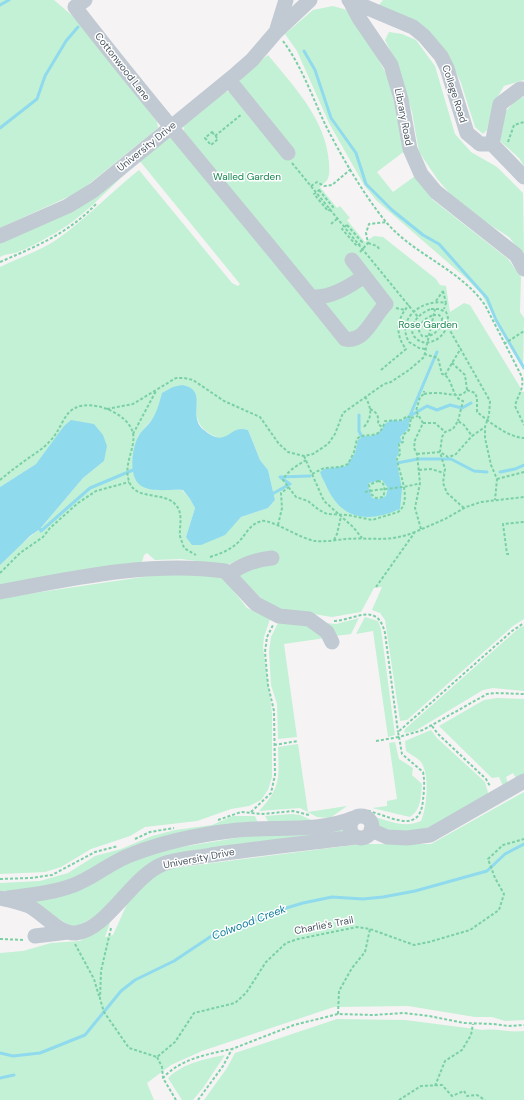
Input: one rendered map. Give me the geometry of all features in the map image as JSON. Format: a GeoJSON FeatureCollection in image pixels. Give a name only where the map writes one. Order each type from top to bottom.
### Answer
{"type":"FeatureCollection","features":[{"type":"Feature","properties":{"kind":"street","name":"University Drive"},"geometry":{"type":"LineString","coordinates":[[276,32],[286,0]]}},
{"type":"Feature","properties":{"kind":"street","name":"University Drive"},"geometry":{"type":"LineString","coordinates":[[0,236],[81,198],[229,80],[252,60],[276,32],[310,0]]}},
{"type":"Feature","properties":{"kind":"street","name":"College Road"},"geometry":{"type":"LineString","coordinates":[[349,0],[417,30],[441,56],[447,68],[467,133],[480,144],[498,150]]}},
{"type":"Feature","properties":{"kind":"street","name":"Library Road"},"geometry":{"type":"LineString","coordinates":[[349,0],[390,65],[401,99],[410,149],[421,174],[436,192],[446,201],[516,255],[524,269]]}},
{"type":"Feature","properties":{"kind":"street","name":"Cottonwood Lane"},"geometry":{"type":"LineString","coordinates":[[80,4],[134,84],[312,297],[345,339],[356,340],[362,336],[386,304],[364,276]]}},
{"type":"Feature","properties":{"kind":"street"},"geometry":{"type":"LineString","coordinates":[[368,31],[371,22],[381,14]]}},
{"type":"Feature","properties":{"kind":"street"},"geometry":{"type":"LineString","coordinates":[[229,80],[288,153]]}},
{"type":"Feature","properties":{"kind":"street"},"geometry":{"type":"LineString","coordinates":[[524,89],[520,89],[500,104],[498,150],[524,177]]}},
{"type":"Feature","properties":{"kind":"street"},"geometry":{"type":"LineString","coordinates":[[312,297],[320,298],[349,288],[364,276],[352,260]]}},
{"type":"Feature","properties":{"kind":"street"},"geometry":{"type":"LineString","coordinates":[[229,574],[241,565],[256,560],[272,558]]}},
{"type":"Feature","properties":{"kind":"street"},"geometry":{"type":"LineString","coordinates":[[0,592],[119,572],[164,567],[225,571],[256,604],[279,616],[309,619],[327,632],[332,642]]}},
{"type":"Feature","properties":{"kind":"street"},"geometry":{"type":"LineString","coordinates":[[371,830],[387,837],[400,838],[430,835],[524,781]]}},
{"type":"Feature","properties":{"kind":"street","name":"University Drive"},"geometry":{"type":"LineString","coordinates":[[1,898],[45,893],[74,885],[116,860],[133,853],[182,839],[212,833],[257,828],[318,827],[344,822],[357,812]]}},
{"type":"Feature","properties":{"kind":"street"},"geometry":{"type":"LineString","coordinates":[[357,812],[367,817],[372,823],[371,830],[368,836],[362,838],[356,837],[351,832],[350,824],[357,812]]}},
{"type":"Feature","properties":{"kind":"street","name":"University Drive"},"geometry":{"type":"LineString","coordinates":[[1,898],[28,906],[68,932],[79,932],[91,927],[109,913],[150,871],[164,864],[226,853],[356,837]]}},
{"type":"Feature","properties":{"kind":"street"},"geometry":{"type":"LineString","coordinates":[[35,936],[68,932]]}},
{"type":"Feature","properties":{"kind":"path"},"geometry":{"type":"LineString","coordinates":[[276,32],[292,53],[326,127],[367,196],[387,222],[414,248],[455,275],[478,294],[485,305],[506,343],[522,377],[524,384],[515,406],[524,425]]}},
{"type":"Feature","properties":{"kind":"path"},"geometry":{"type":"LineString","coordinates":[[215,136],[251,107]]}},
{"type":"Feature","properties":{"kind":"path"},"geometry":{"type":"LineString","coordinates":[[498,150],[514,125],[524,122]]}},
{"type":"Feature","properties":{"kind":"path"},"geometry":{"type":"LineString","coordinates":[[212,132],[215,136],[218,139],[211,145],[205,138],[212,132]]}},
{"type":"Feature","properties":{"kind":"path"},"geometry":{"type":"LineString","coordinates":[[288,153],[286,156],[364,249],[418,317]]}},
{"type":"Feature","properties":{"kind":"path"},"geometry":{"type":"LineString","coordinates":[[311,186],[317,182],[324,186],[332,185],[351,169]]}},
{"type":"Feature","properties":{"kind":"path"},"geometry":{"type":"LineString","coordinates":[[331,224],[338,218]]}},
{"type":"Feature","properties":{"kind":"path"},"geometry":{"type":"LineString","coordinates":[[352,260],[368,243],[366,233],[369,224],[387,222]]}},
{"type":"Feature","properties":{"kind":"path"},"geometry":{"type":"LineString","coordinates":[[368,243],[377,246],[380,250]]}},
{"type":"Feature","properties":{"kind":"path"},"geometry":{"type":"LineString","coordinates":[[436,301],[443,291],[446,303],[444,310]]}},
{"type":"Feature","properties":{"kind":"path"},"geometry":{"type":"LineString","coordinates":[[425,349],[412,344],[407,338],[406,326],[414,312],[424,305],[436,301],[446,303]]}},
{"type":"Feature","properties":{"kind":"path"},"geometry":{"type":"LineString","coordinates":[[381,370],[406,349],[400,342],[398,329],[401,315],[409,305]]}},
{"type":"Feature","properties":{"kind":"path"},"geometry":{"type":"LineString","coordinates":[[107,409],[133,404],[176,378],[184,378],[193,380],[224,401],[260,417],[279,444],[288,452],[304,456],[313,454],[328,444],[335,434],[343,413],[384,384],[391,382],[409,370],[424,357],[435,309]]}},
{"type":"Feature","properties":{"kind":"path"},"geometry":{"type":"LineString","coordinates":[[448,326],[438,338],[426,343],[416,339],[412,332],[412,327],[418,317],[426,311],[435,309],[444,310],[448,314],[448,326],[488,394],[490,401],[488,421],[485,427],[485,438],[491,465],[497,479],[495,500]]}},
{"type":"Feature","properties":{"kind":"path"},"geometry":{"type":"LineString","coordinates":[[433,315],[441,316],[441,325],[436,332],[428,336],[420,334],[420,326],[427,318],[433,315]]}},
{"type":"Feature","properties":{"kind":"path"},"geometry":{"type":"LineString","coordinates":[[412,327],[448,326]]}},
{"type":"Feature","properties":{"kind":"path"},"geometry":{"type":"LineString","coordinates":[[506,343],[524,331]]}},
{"type":"Feature","properties":{"kind":"path"},"geometry":{"type":"LineString","coordinates":[[445,375],[451,362],[461,348]]}},
{"type":"Feature","properties":{"kind":"path"},"geometry":{"type":"LineString","coordinates":[[424,354],[438,358],[440,371],[450,382],[455,394],[463,401],[458,421],[453,429],[445,432],[442,437],[441,454],[444,473],[443,484],[447,493],[464,508]]}},
{"type":"Feature","properties":{"kind":"path"},"geometry":{"type":"LineString","coordinates":[[451,362],[465,375],[467,390]]}},
{"type":"Feature","properties":{"kind":"path"},"geometry":{"type":"LineString","coordinates":[[467,390],[475,393],[477,398],[477,412],[510,435],[524,438]]}},
{"type":"Feature","properties":{"kind":"path"},"geometry":{"type":"LineString","coordinates":[[423,423],[416,411],[419,399],[424,393],[442,392],[462,395],[467,390]]}},
{"type":"Feature","properties":{"kind":"path"},"geometry":{"type":"LineString","coordinates":[[156,391],[133,434],[126,470],[129,482],[132,488],[140,493],[166,499],[175,504],[180,512],[180,537],[184,548],[192,554],[202,557]]}},
{"type":"Feature","properties":{"kind":"path"},"geometry":{"type":"LineString","coordinates":[[364,427],[371,415],[366,398]]}},
{"type":"Feature","properties":{"kind":"path"},"geometry":{"type":"LineString","coordinates":[[0,480],[47,446],[65,417],[74,408],[87,404],[107,409],[122,418],[130,426],[133,434]]}},
{"type":"Feature","properties":{"kind":"path"},"geometry":{"type":"LineString","coordinates":[[370,409],[375,411],[379,417],[378,424],[382,427]]}},
{"type":"Feature","properties":{"kind":"path"},"geometry":{"type":"LineString","coordinates":[[312,474],[324,468],[340,467],[348,464],[354,452],[357,439],[361,436],[372,436],[382,430],[382,427],[386,421],[402,420],[418,416]]}},
{"type":"Feature","properties":{"kind":"path"},"geometry":{"type":"LineString","coordinates":[[306,460],[297,465],[284,478],[296,497],[308,500],[319,510],[327,514],[341,516],[348,515],[372,520],[396,511],[402,506],[405,496],[397,463],[397,459],[400,454],[399,444],[403,442],[403,435],[409,430],[410,417]]}},
{"type":"Feature","properties":{"kind":"path"},"geometry":{"type":"LineString","coordinates":[[458,421],[464,425],[472,436]]}},
{"type":"Feature","properties":{"kind":"path"},"geometry":{"type":"LineString","coordinates":[[423,423],[435,423],[445,432]]}},
{"type":"Feature","properties":{"kind":"path"},"geometry":{"type":"LineString","coordinates":[[421,529],[415,508],[420,483],[417,455],[414,448],[415,440],[423,423]]}},
{"type":"Feature","properties":{"kind":"path"},"geometry":{"type":"LineString","coordinates":[[417,455],[441,454],[448,457],[456,456],[472,436],[485,427]]}},
{"type":"Feature","properties":{"kind":"path"},"geometry":{"type":"LineString","coordinates":[[304,456],[324,501],[353,527],[362,539]]}},
{"type":"Feature","properties":{"kind":"path"},"geometry":{"type":"LineString","coordinates":[[419,470],[431,469],[444,473]]}},
{"type":"Feature","properties":{"kind":"path"},"geometry":{"type":"LineString","coordinates":[[497,479],[524,472]]}},
{"type":"Feature","properties":{"kind":"path"},"geometry":{"type":"LineString","coordinates":[[378,481],[382,482],[385,490],[383,497],[372,497],[369,485],[378,481]]}},
{"type":"Feature","properties":{"kind":"path"},"geometry":{"type":"LineString","coordinates":[[0,573],[20,553],[43,537],[50,528],[84,499],[96,491],[129,482]]}},
{"type":"Feature","properties":{"kind":"path"},"geometry":{"type":"LineString","coordinates":[[365,492],[404,487],[420,483]]}},
{"type":"Feature","properties":{"kind":"path"},"geometry":{"type":"LineString","coordinates":[[278,526],[282,508],[281,493],[288,486]]}},
{"type":"Feature","properties":{"kind":"path"},"geometry":{"type":"LineString","coordinates":[[206,557],[222,553],[236,545],[247,531],[262,521],[278,526],[291,534],[316,541],[392,539],[415,532],[445,519],[464,508],[481,502],[524,498]]}},
{"type":"Feature","properties":{"kind":"path"},"geometry":{"type":"LineString","coordinates":[[334,540],[341,516]]}},
{"type":"Feature","properties":{"kind":"path"},"geometry":{"type":"LineString","coordinates":[[509,554],[507,554],[504,524],[524,522]]}},
{"type":"Feature","properties":{"kind":"path"},"geometry":{"type":"LineString","coordinates":[[376,588],[415,532]]}},
{"type":"Feature","properties":{"kind":"path"},"geometry":{"type":"LineString","coordinates":[[330,621],[365,614],[376,615],[379,618],[385,633],[402,754],[423,772],[423,803],[418,817],[412,821],[400,821],[368,811],[357,812]]}},
{"type":"Feature","properties":{"kind":"path"},"geometry":{"type":"LineString","coordinates":[[251,812],[266,799],[274,784],[274,711],[268,685],[265,652],[267,637],[279,616]]}},
{"type":"Feature","properties":{"kind":"path"},"geometry":{"type":"LineString","coordinates":[[398,732],[515,628],[524,623]]}},
{"type":"Feature","properties":{"kind":"path"},"geometry":{"type":"LineString","coordinates":[[376,741],[414,734],[432,726],[487,694],[524,694]]}},
{"type":"Feature","properties":{"kind":"path"},"geometry":{"type":"LineString","coordinates":[[432,726],[438,734],[486,779],[495,798]]}},
{"type":"Feature","properties":{"kind":"path"},"geometry":{"type":"LineString","coordinates":[[274,745],[298,741]]}},
{"type":"Feature","properties":{"kind":"path"},"geometry":{"type":"LineString","coordinates":[[218,820],[235,814],[251,812],[262,814],[300,811],[312,817]]}},
{"type":"Feature","properties":{"kind":"path"},"geometry":{"type":"LineString","coordinates":[[133,840],[150,832],[174,828]]}},
{"type":"Feature","properties":{"kind":"path","name":"Charlie's Trail"},"geometry":{"type":"LineString","coordinates":[[157,1057],[175,1042],[194,1014],[235,1003],[246,993],[266,962],[286,943],[298,939],[357,927],[370,929],[414,945],[470,930],[499,910],[504,894],[492,871],[488,859],[503,845],[524,839]]}},
{"type":"Feature","properties":{"kind":"path"},"geometry":{"type":"LineString","coordinates":[[0,879],[31,878],[52,875],[95,852],[123,845]]}},
{"type":"Feature","properties":{"kind":"path"},"geometry":{"type":"LineString","coordinates":[[100,999],[100,971],[111,927]]}},
{"type":"Feature","properties":{"kind":"path"},"geometry":{"type":"LineString","coordinates":[[338,1014],[339,991],[352,968],[366,952],[370,929]]}},
{"type":"Feature","properties":{"kind":"path"},"geometry":{"type":"LineString","coordinates":[[68,932],[84,958],[94,979],[106,1018],[129,1048],[157,1057],[162,1067],[164,1078],[176,1100]]}},
{"type":"Feature","properties":{"kind":"path"},"geometry":{"type":"LineString","coordinates":[[0,939],[30,940],[35,936]]}},
{"type":"Feature","properties":{"kind":"path"},"geometry":{"type":"LineString","coordinates":[[164,1078],[171,1069],[202,1055],[232,1049],[294,1025],[338,1014],[404,1012],[473,1024],[524,1025]]}},
{"type":"Feature","properties":{"kind":"path"},"geometry":{"type":"LineString","coordinates":[[435,1086],[445,1061],[462,1050],[472,1035],[473,1024]]}},
{"type":"Feature","properties":{"kind":"path"},"geometry":{"type":"LineString","coordinates":[[198,1100],[223,1066],[232,1049]]}},
{"type":"Feature","properties":{"kind":"path"},"geometry":{"type":"LineString","coordinates":[[399,1100],[421,1086],[442,1085],[452,1096],[464,1091],[467,1096],[477,1095],[485,1100]]}},
{"type":"Feature","properties":{"kind":"green space"},"geometry":{"type":"Polygon","coordinates":[[[0,0],[54,0],[82,24],[157,122],[158,128],[79,192],[0,228],[0,0]]]}},
{"type":"Feature","properties":{"kind":"green space"},"geometry":{"type":"Polygon","coordinates":[[[383,0],[524,0],[524,80],[504,86],[493,105],[487,130],[483,134],[475,127],[461,83],[450,58],[379,5],[383,0]]]}},
{"type":"Feature","properties":{"kind":"green space"},"geometry":{"type":"Polygon","coordinates":[[[333,6],[347,10],[357,22],[387,75],[406,150],[377,172],[393,192],[415,176],[433,200],[508,259],[521,277],[520,312],[524,318],[523,369],[482,295],[467,279],[377,201],[364,185],[329,123],[297,51],[285,34],[313,10],[333,6]]]}},
{"type":"Feature","properties":{"kind":"green space"},"geometry":{"type":"Polygon","coordinates":[[[389,32],[402,34],[416,40],[435,66],[455,134],[471,152],[497,167],[523,193],[524,256],[509,237],[462,207],[438,180],[419,152],[412,112],[399,68],[385,40],[389,32]]]}},
{"type":"Feature","properties":{"kind":"green space"},"geometry":{"type":"Polygon","coordinates":[[[268,55],[307,104],[322,132],[327,147],[329,176],[326,182],[320,187],[337,208],[340,206],[350,218],[347,220],[365,242],[374,236],[383,237],[436,279],[440,285],[446,286],[450,312],[464,303],[470,305],[520,387],[520,391],[524,392],[524,619],[513,626],[407,720],[400,721],[385,620],[380,613],[372,610],[382,587],[374,588],[361,612],[332,617],[270,607],[238,575],[238,560],[228,565],[181,559],[155,560],[147,553],[144,555],[142,562],[102,571],[0,587],[0,565],[10,553],[41,528],[83,478],[104,461],[45,453],[36,464],[0,487],[0,267],[36,251],[56,240],[139,170],[232,283],[238,286],[240,284],[139,160],[169,137],[185,135],[183,125],[225,91],[233,93],[240,87],[240,78],[268,55]],[[197,401],[154,417],[138,436],[133,460],[135,478],[149,489],[182,490],[190,499],[195,508],[186,537],[224,535],[241,517],[268,508],[275,500],[268,470],[260,460],[248,430],[239,429],[224,438],[219,438],[212,435],[200,425],[198,421],[196,412],[197,401]]]}},
{"type":"Feature","properties":{"kind":"green space"},"geometry":{"type":"Polygon","coordinates":[[[524,97],[524,166],[519,158],[500,141],[505,112],[518,98],[524,97]]]}},
{"type":"Feature","properties":{"kind":"green space"},"geometry":{"type":"Polygon","coordinates":[[[133,167],[93,205],[72,222],[28,248],[0,257],[0,241],[133,167]]]}},
{"type":"Feature","properties":{"kind":"green space"},"geometry":{"type":"Polygon","coordinates":[[[163,574],[221,575],[247,608],[270,619],[264,637],[263,647],[272,713],[272,777],[268,790],[261,800],[249,806],[231,809],[197,821],[145,827],[130,836],[91,849],[61,867],[45,872],[0,874],[0,598],[163,574]]]}},
{"type":"Feature","properties":{"kind":"green space"},"geometry":{"type":"Polygon","coordinates":[[[365,617],[378,621],[381,629],[395,735],[388,737],[373,631],[356,634],[365,617]]]}},
{"type":"Feature","properties":{"kind":"green space"},"geometry":{"type":"Polygon","coordinates":[[[359,618],[351,634],[335,636],[326,623],[336,624],[359,618]]]}},
{"type":"Feature","properties":{"kind":"green space"},"geometry":{"type":"Polygon","coordinates":[[[278,623],[311,623],[325,638],[284,644],[297,737],[278,739],[277,704],[271,685],[269,652],[271,637],[278,623]]]}},
{"type":"Feature","properties":{"kind":"green space"},"geometry":{"type":"Polygon","coordinates":[[[524,626],[524,691],[493,688],[483,690],[415,731],[404,733],[405,729],[519,628],[524,626]]]}},
{"type":"Feature","properties":{"kind":"green space"},"geometry":{"type":"Polygon","coordinates":[[[497,698],[524,699],[524,776],[517,780],[513,773],[506,777],[508,784],[503,786],[499,777],[492,778],[439,726],[484,700],[497,698]]]}},
{"type":"Feature","properties":{"kind":"green space"},"geometry":{"type":"Polygon","coordinates":[[[431,730],[437,738],[485,782],[489,796],[432,830],[407,834],[376,828],[375,817],[403,824],[421,821],[425,808],[427,791],[426,774],[421,762],[406,751],[405,741],[431,730]]]}},
{"type":"Feature","properties":{"kind":"green space"},"geometry":{"type":"Polygon","coordinates":[[[395,742],[399,759],[413,768],[412,775],[422,784],[421,798],[418,807],[414,814],[410,817],[372,808],[387,806],[387,801],[397,799],[389,743],[395,742]]]}},
{"type":"Feature","properties":{"kind":"green space"},"geometry":{"type":"Polygon","coordinates":[[[298,744],[308,812],[347,806],[330,818],[317,817],[300,808],[259,811],[275,789],[279,767],[278,747],[298,744]]]}},
{"type":"Feature","properties":{"kind":"green space"},"geometry":{"type":"Polygon","coordinates":[[[524,792],[524,1020],[505,1021],[492,1017],[475,1017],[408,1006],[334,1007],[202,1051],[171,1065],[147,1083],[154,1100],[0,1100],[0,953],[23,951],[51,943],[80,941],[100,930],[112,917],[105,937],[113,935],[127,904],[153,877],[166,869],[361,844],[431,844],[524,792]]]}},
{"type":"Feature","properties":{"kind":"green space"},"geometry":{"type":"Polygon","coordinates":[[[292,814],[300,815],[316,822],[269,823],[265,816],[292,814]]]}},
{"type":"Feature","properties":{"kind":"green space"},"geometry":{"type":"Polygon","coordinates":[[[233,816],[255,816],[258,823],[139,846],[73,880],[57,885],[4,892],[0,890],[0,883],[40,881],[68,873],[95,856],[121,849],[152,836],[175,830],[212,825],[233,816]]]}},
{"type":"Feature","properties":{"kind":"green space"},"geometry":{"type":"Polygon","coordinates":[[[344,827],[346,833],[161,860],[104,911],[75,928],[24,899],[144,853],[255,835],[344,827]]]}},
{"type":"Feature","properties":{"kind":"green space"},"geometry":{"type":"Polygon","coordinates":[[[337,1019],[405,1020],[483,1030],[524,1031],[524,1100],[204,1100],[227,1068],[235,1053],[337,1019]]]}},
{"type":"Feature","properties":{"kind":"green space"},"geometry":{"type":"Polygon","coordinates":[[[225,1055],[193,1100],[182,1100],[168,1078],[187,1065],[225,1055]]]}},
{"type":"Feature","properties":{"kind":"water"},"geometry":{"type":"Polygon","coordinates":[[[182,385],[195,392],[197,398],[197,418],[199,424],[204,430],[218,438],[228,435],[236,430],[248,430],[260,460],[268,470],[275,500],[268,508],[241,517],[225,535],[201,545],[192,545],[186,537],[195,508],[183,490],[155,490],[140,485],[136,481],[134,475],[132,461],[139,435],[153,419],[162,393],[173,387],[182,385]]]}},
{"type":"Feature","properties":{"kind":"water"},"geometry":{"type":"Polygon","coordinates":[[[407,417],[410,419],[408,429],[400,437],[402,442],[398,444],[399,453],[396,458],[402,489],[400,509],[387,514],[365,517],[346,511],[331,495],[320,472],[324,469],[346,466],[355,453],[358,440],[364,436],[372,436],[377,434],[386,423],[391,420],[402,421],[407,417]],[[382,480],[369,483],[368,486],[372,498],[379,499],[386,496],[388,488],[382,480]]]}},
{"type":"Feature","properties":{"kind":"water"},"geometry":{"type":"Polygon","coordinates":[[[71,420],[94,424],[103,435],[107,446],[104,461],[83,478],[40,529],[30,536],[0,565],[0,487],[36,464],[64,426],[71,420]]]}},
{"type":"Feature","properties":{"kind":"waterway"},"geometry":{"type":"LineString","coordinates":[[0,5],[9,0]]}},
{"type":"Feature","properties":{"kind":"waterway"},"geometry":{"type":"LineString","coordinates":[[0,128],[37,99],[45,76],[66,41],[78,27]]}},
{"type":"Feature","properties":{"kind":"waterway"},"geometry":{"type":"LineString","coordinates":[[304,51],[315,70],[331,118],[356,153],[366,184],[392,210],[423,235],[439,244],[487,298],[496,320],[524,368]]}},
{"type":"Feature","properties":{"kind":"waterway"},"geometry":{"type":"LineString","coordinates":[[409,418],[437,352]]}},
{"type":"Feature","properties":{"kind":"waterway"},"geometry":{"type":"LineString","coordinates":[[410,416],[427,406],[437,410],[450,405],[462,408],[471,403]]}},
{"type":"Feature","properties":{"kind":"waterway"},"geometry":{"type":"LineString","coordinates":[[359,415],[359,431],[362,437]]}},
{"type":"Feature","properties":{"kind":"waterway"},"geometry":{"type":"LineString","coordinates":[[397,463],[418,459],[451,459],[474,471],[487,472]]}},
{"type":"Feature","properties":{"kind":"waterway"},"geometry":{"type":"LineString","coordinates":[[500,472],[515,469],[524,465]]}},
{"type":"Feature","properties":{"kind":"waterway"},"geometry":{"type":"LineString","coordinates":[[40,529],[41,531],[90,488],[133,470]]}},
{"type":"Feature","properties":{"kind":"waterway"},"geometry":{"type":"LineString","coordinates":[[274,493],[290,484],[280,477],[310,476]]}},
{"type":"Feature","properties":{"kind":"waterway","name":"Colwood Creek"},"geometry":{"type":"LineString","coordinates":[[0,1053],[13,1056],[40,1053],[85,1035],[121,991],[135,980],[174,961],[213,935],[249,923],[273,912],[303,903],[332,897],[363,899],[383,897],[415,891],[487,871],[505,854],[524,844]]}},
{"type":"Feature","properties":{"kind":"waterway"},"geometry":{"type":"LineString","coordinates":[[0,1078],[14,1075]]}},
{"type":"Feature","properties":{"kind":"park label","name":"Walled Garden"},"geometry":{"type":"Point","coordinates":[247,177]}},
{"type":"Feature","properties":{"kind":"park label","name":"Rose Garden"},"geometry":{"type":"Point","coordinates":[428,325]}}]}
